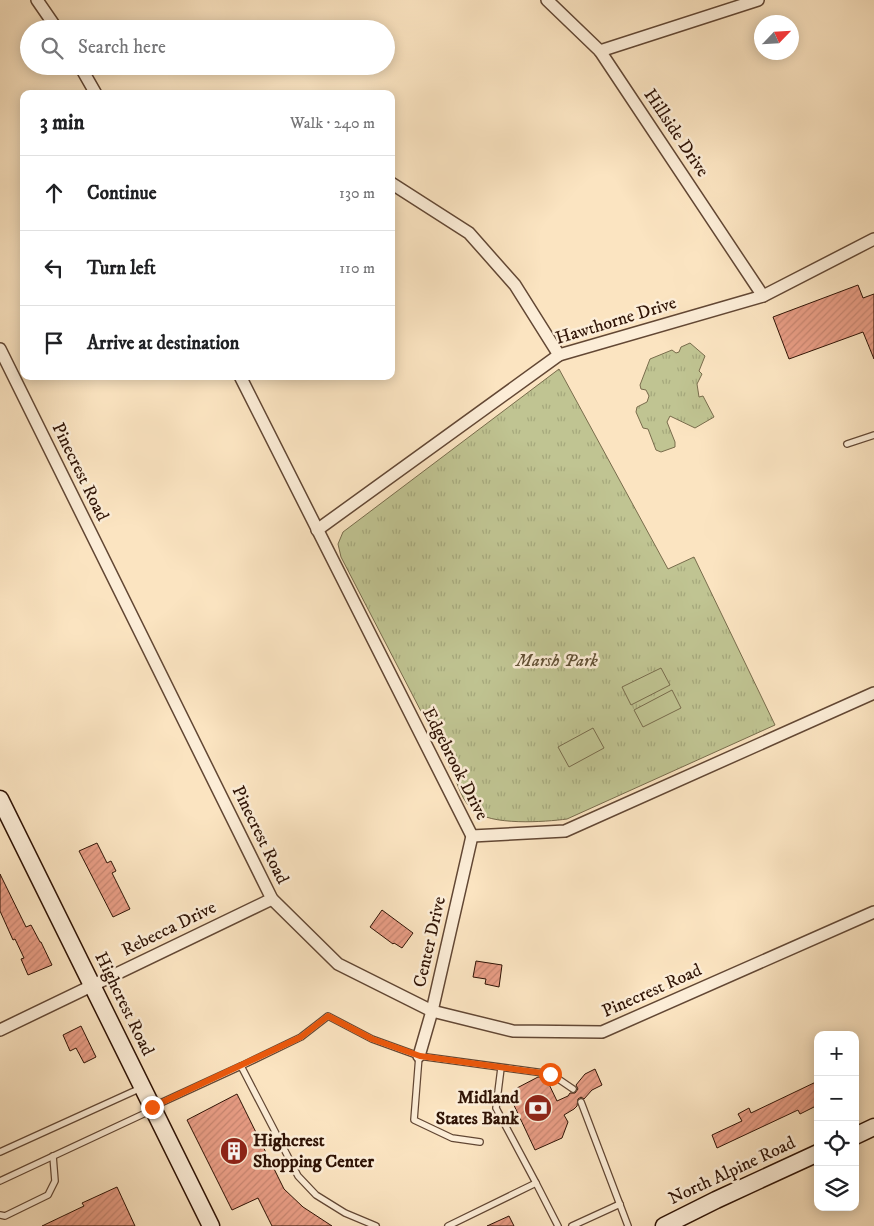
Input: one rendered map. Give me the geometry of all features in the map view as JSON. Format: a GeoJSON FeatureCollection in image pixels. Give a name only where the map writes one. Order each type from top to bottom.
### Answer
{"type":"FeatureCollection","features":[{"type":"Feature","properties":{"kind":"street"},"geometry":{"type":"LineString","coordinates":[[37,0],[51,20]]}},
{"type":"Feature","properties":{"kind":"street","name":"Hillside Drive"},"geometry":{"type":"LineString","coordinates":[[547,0],[600,51],[764,296]]}},
{"type":"Feature","properties":{"kind":"street"},"geometry":{"type":"LineString","coordinates":[[600,51],[758,0]]}},
{"type":"Feature","properties":{"kind":"street"},"geometry":{"type":"LineString","coordinates":[[85,75],[94,90]]}},
{"type":"Feature","properties":{"kind":"street"},"geometry":{"type":"LineString","coordinates":[[395,186],[468,233],[515,286],[559,355]]}},
{"type":"Feature","properties":{"kind":"street","name":"Hawthorne Drive"},"geometry":{"type":"LineString","coordinates":[[317,530],[559,355],[764,296],[874,239]]}},
{"type":"Feature","properties":{"kind":"street","name":"Pinecrest Road"},"geometry":{"type":"LineString","coordinates":[[0,350],[272,899],[338,964],[432,1011],[513,1031],[602,1032],[874,912]]}},
{"type":"Feature","properties":{"kind":"street","name":"Edgebrook Drive"},"geometry":{"type":"LineString","coordinates":[[242,380],[472,836],[564,831],[874,692]]}},
{"type":"Feature","properties":{"kind":"street","name":"Highcrest Road"},"geometry":{"type":"LineString","coordinates":[[0,799],[211,1226]]}},
{"type":"Feature","properties":{"kind":"street","name":"Center Drive"},"geometry":{"type":"LineString","coordinates":[[420,1056],[472,836]]}},
{"type":"Feature","properties":{"kind":"street","name":"Rebecca Drive"},"geometry":{"type":"LineString","coordinates":[[0,1030],[272,899]]}},
{"type":"Feature","properties":{"kind":"street"},"geometry":{"type":"LineString","coordinates":[[859,1134],[874,1127]]}},
{"type":"Feature","properties":{"kind":"street","name":"North Alpine Road"},"geometry":{"type":"LineString","coordinates":[[664,1226],[814,1155]]}},
{"type":"Feature","properties":{"kind":"lane"},"geometry":{"type":"LineString","coordinates":[[847,444],[874,434]]}},
{"type":"Feature","properties":{"kind":"lane"},"geometry":{"type":"LineString","coordinates":[[0,1181],[301,1037],[328,1016],[372,1039],[420,1056],[550,1074],[573,1089]]}},
{"type":"Feature","properties":{"kind":"lane"},"geometry":{"type":"LineString","coordinates":[[420,1056],[414,1120],[452,1138],[480,1142]]}},
{"type":"Feature","properties":{"kind":"lane"},"geometry":{"type":"LineString","coordinates":[[241,1066],[298,1176],[316,1195],[344,1212],[376,1226]]}},
{"type":"Feature","properties":{"kind":"lane"},"geometry":{"type":"LineString","coordinates":[[501,1068],[496,1108],[558,1226]]}},
{"type":"Feature","properties":{"kind":"lane"},"geometry":{"type":"LineString","coordinates":[[0,1152],[143,1087]]}},
{"type":"Feature","properties":{"kind":"lane"},"geometry":{"type":"LineString","coordinates":[[581,1102],[628,1226]]}},
{"type":"Feature","properties":{"kind":"lane"},"geometry":{"type":"LineString","coordinates":[[0,1215],[5,1216],[48,1194],[56,1181],[53,1156]]}},
{"type":"Feature","properties":{"kind":"lane"},"geometry":{"type":"LineString","coordinates":[[448,1226],[536,1183]]}},
{"type":"Feature","properties":{"kind":"lane"},"geometry":{"type":"LineString","coordinates":[[572,1226],[620,1204]]}},
{"type":"Feature","properties":{"kind":"green space"},"geometry":{"type":"Polygon","coordinates":[[[690,343],[705,356],[699,371],[702,374],[697,384],[699,397],[703,396],[714,417],[695,428],[670,416],[667,422],[675,442],[675,447],[661,452],[656,450],[648,429],[643,428],[636,412],[637,407],[647,402],[649,396],[646,390],[641,389],[640,385],[650,359],[672,350],[676,353],[679,352],[681,347],[690,343]]]}},
{"type":"Feature","properties":{"kind":"green space","name":"Marsh Park"},"geometry":{"type":"Polygon","coordinates":[[[559,369],[668,569],[694,557],[775,725],[567,819],[532,822],[504,821],[481,815],[473,810],[463,798],[453,773],[341,557],[338,544],[343,532],[559,369]]]}},
{"type":"Feature","properties":{"kind":"green space"},"geometry":{"type":"Polygon","coordinates":[[[661,668],[670,685],[631,705],[622,687],[661,668]]]}},
{"type":"Feature","properties":{"kind":"green space"},"geometry":{"type":"Polygon","coordinates":[[[672,690],[681,708],[643,727],[634,710],[672,690]]]}},
{"type":"Feature","properties":{"kind":"green space"},"geometry":{"type":"Polygon","coordinates":[[[593,728],[604,748],[569,767],[558,747],[593,728]]]}},
{"type":"Feature","properties":{"kind":"building"},"geometry":{"type":"Polygon","coordinates":[[[858,285],[863,298],[874,294],[874,359],[863,332],[789,359],[773,317],[858,285]]]}},
{"type":"Feature","properties":{"kind":"building"},"geometry":{"type":"Polygon","coordinates":[[[97,843],[107,863],[111,861],[116,871],[112,873],[130,909],[113,917],[79,851],[97,843]]]}},
{"type":"Feature","properties":{"kind":"building"},"geometry":{"type":"Polygon","coordinates":[[[0,874],[26,927],[31,925],[52,965],[28,975],[21,959],[24,958],[15,939],[13,940],[0,911],[0,874]]]}},
{"type":"Feature","properties":{"kind":"building"},"geometry":{"type":"Polygon","coordinates":[[[382,910],[413,933],[402,948],[393,944],[370,927],[382,910]]]}},
{"type":"Feature","properties":{"kind":"building"},"geometry":{"type":"Polygon","coordinates":[[[476,961],[502,965],[499,987],[485,984],[486,979],[473,977],[476,961]]]}},
{"type":"Feature","properties":{"kind":"building"},"geometry":{"type":"Polygon","coordinates":[[[81,1026],[96,1057],[84,1063],[76,1048],[70,1051],[63,1035],[81,1026]]]}},
{"type":"Feature","properties":{"kind":"building","name":"Midland States Bank"},"geometry":{"type":"Polygon","coordinates":[[[595,1069],[602,1085],[592,1090],[584,1099],[581,1097],[578,1099],[577,1106],[564,1115],[568,1122],[562,1138],[535,1150],[512,1101],[517,1088],[538,1077],[546,1078],[557,1101],[568,1096],[570,1093],[575,1093],[578,1089],[576,1085],[585,1074],[595,1069]]]}},
{"type":"Feature","properties":{"kind":"building"},"geometry":{"type":"Polygon","coordinates":[[[814,1083],[814,1107],[800,1114],[798,1110],[717,1148],[712,1135],[742,1121],[738,1114],[749,1108],[751,1113],[814,1083]]]}},
{"type":"Feature","properties":{"kind":"building","name":"Highcrest Shopping Center"},"geometry":{"type":"Polygon","coordinates":[[[237,1094],[284,1189],[303,1207],[332,1226],[272,1226],[258,1198],[232,1210],[187,1120],[237,1094]]]}},
{"type":"Feature","properties":{"kind":"building"},"geometry":{"type":"Polygon","coordinates":[[[117,1187],[135,1226],[42,1226],[84,1206],[82,1203],[117,1187]]]}},
{"type":"Feature","properties":{"kind":"building"},"geometry":{"type":"Polygon","coordinates":[[[509,1216],[514,1226],[487,1226],[509,1216]]]}},
{"type":"Feature","properties":{"kind":"place","name":"Midland States Bank"},"geometry":{"type":"Point","coordinates":[538,1108]}},
{"type":"Feature","properties":{"kind":"place","name":"Highcrest Shopping Center"},"geometry":{"type":"Point","coordinates":[234,1151]}},
{"type":"Feature","properties":{"kind":"route"},"geometry":{"type":"LineString","coordinates":[[152,1107],[301,1037],[328,1016],[372,1039],[420,1056],[550,1074]]}}]}
